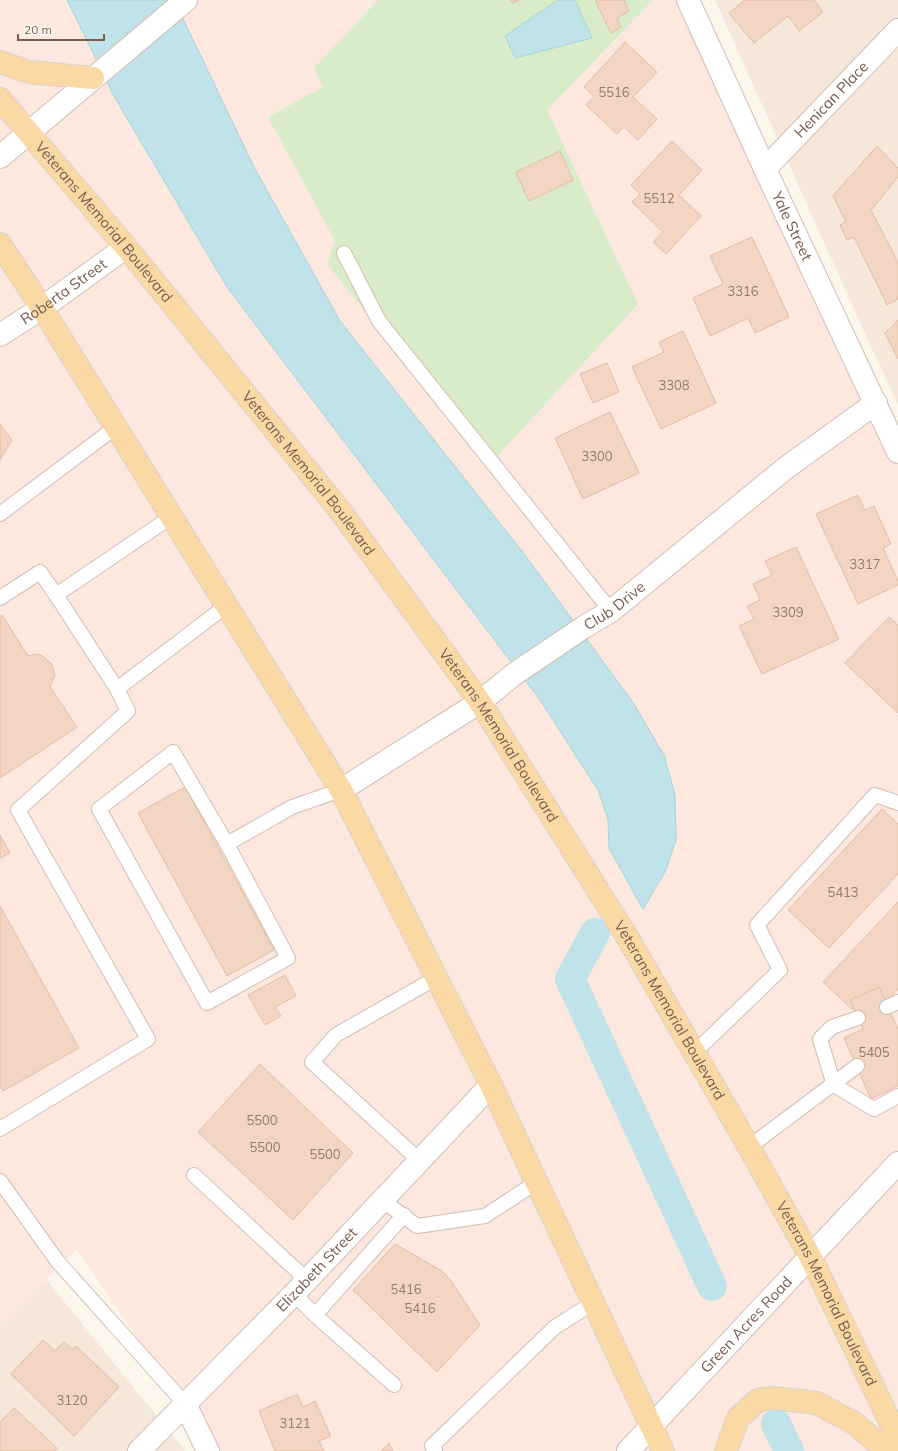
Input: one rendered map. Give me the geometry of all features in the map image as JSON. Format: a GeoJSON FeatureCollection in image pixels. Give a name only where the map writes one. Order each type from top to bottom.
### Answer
{"type":"FeatureCollection","features":[{"type":"Feature","properties":{"kind":"main road"},"geometry":{"type":"LineString","coordinates":[[0,62],[29,72],[93,78]]}},
{"type":"Feature","properties":{"kind":"main road","name":"Veterans Memorial Boulevard"},"geometry":{"type":"LineString","coordinates":[[0,100],[126,247],[338,508],[480,702],[609,906],[749,1147],[811,1258],[898,1438]]}},
{"type":"Feature","properties":{"kind":"main road"},"geometry":{"type":"LineString","coordinates":[[0,244],[42,308],[341,790],[491,1085],[662,1451]]}},
{"type":"Feature","properties":{"kind":"main road"},"geometry":{"type":"LineString","coordinates":[[726,1451],[738,1418],[758,1400],[773,1398],[817,1403],[854,1423],[887,1451]]}},
{"type":"Feature","properties":{"kind":"street","name":"Yale Street"},"geometry":{"type":"LineString","coordinates":[[688,0],[765,169],[898,452]]}},
{"type":"Feature","properties":{"kind":"street"},"geometry":{"type":"LineString","coordinates":[[0,157],[185,1]]}},
{"type":"Feature","properties":{"kind":"street","name":"Henican Place"},"geometry":{"type":"LineString","coordinates":[[765,169],[898,30]]}},
{"type":"Feature","properties":{"kind":"street","name":"Roberta Street"},"geometry":{"type":"LineString","coordinates":[[0,335],[42,308],[126,247]]}},
{"type":"Feature","properties":{"kind":"street","name":"Club Drive"},"geometry":{"type":"LineString","coordinates":[[341,790],[480,702],[514,675],[584,627],[611,611],[787,467],[876,403]]}},
{"type":"Feature","properties":{"kind":"street","name":"Elizabeth Street"},"geometry":{"type":"LineString","coordinates":[[139,1451],[301,1287],[491,1085]]}},
{"type":"Feature","properties":{"kind":"street","name":"Green Acres Road"},"geometry":{"type":"LineString","coordinates":[[628,1451],[722,1349],[811,1258],[898,1163]]}},
{"type":"Feature","properties":{"kind":"street"},"geometry":{"type":"LineString","coordinates":[[185,1404],[208,1451]]}},
{"type":"Feature","properties":{"kind":"lane"},"geometry":{"type":"LineString","coordinates":[[344,253],[379,321],[611,611]]}},
{"type":"Feature","properties":{"kind":"lane"},"geometry":{"type":"LineString","coordinates":[[0,514],[116,428]]}},
{"type":"Feature","properties":{"kind":"lane"},"geometry":{"type":"LineString","coordinates":[[56,596],[172,517]]}},
{"type":"Feature","properties":{"kind":"lane"},"geometry":{"type":"LineString","coordinates":[[0,598],[40,572],[117,689],[128,711],[18,810],[148,1039],[0,1130]]}},
{"type":"Feature","properties":{"kind":"lane"},"geometry":{"type":"LineString","coordinates":[[117,689],[226,606]]}},
{"type":"Feature","properties":{"kind":"lane"},"geometry":{"type":"LineString","coordinates":[[173,752],[227,844],[288,958],[207,1003],[99,809],[173,752]]}},
{"type":"Feature","properties":{"kind":"lane"},"geometry":{"type":"LineString","coordinates":[[227,844],[292,807],[341,790]]}},
{"type":"Feature","properties":{"kind":"lane"},"geometry":{"type":"LineString","coordinates":[[694,1053],[780,970],[757,925],[875,795],[898,804]]}},
{"type":"Feature","properties":{"kind":"lane"},"geometry":{"type":"LineString","coordinates":[[420,1161],[312,1062],[336,1035],[436,978]]}},
{"type":"Feature","properties":{"kind":"lane"},"geometry":{"type":"LineString","coordinates":[[858,1018],[832,1028],[820,1039],[834,1085],[874,1109],[898,1096]]}},
{"type":"Feature","properties":{"kind":"lane"},"geometry":{"type":"LineString","coordinates":[[749,1147],[834,1085],[857,1066]]}},
{"type":"Feature","properties":{"kind":"lane"},"geometry":{"type":"LineString","coordinates":[[194,1175],[301,1287],[314,1315],[394,1384]]}},
{"type":"Feature","properties":{"kind":"lane"},"geometry":{"type":"LineString","coordinates":[[0,1181],[58,1262],[185,1404]]}},
{"type":"Feature","properties":{"kind":"lane"},"geometry":{"type":"LineString","coordinates":[[382,1200],[417,1226],[486,1216],[537,1182]]}},
{"type":"Feature","properties":{"kind":"lane"},"geometry":{"type":"LineString","coordinates":[[314,1315],[404,1215]]}},
{"type":"Feature","properties":{"kind":"lane"},"geometry":{"type":"LineString","coordinates":[[435,1451],[432,1446],[556,1327],[593,1302]]}},
{"type":"Feature","properties":{"kind":"shaded area"},"geometry":{"type":"Polygon","coordinates":[[[0,0],[685,0],[898,463],[898,1451],[213,1451],[77,1249],[0,1325],[0,0]]]}},
{"type":"Feature","properties":{"kind":"shaded area"},"geometry":{"type":"Polygon","coordinates":[[[715,0],[898,0],[898,404],[872,349],[715,0]]]}},
{"type":"Feature","properties":{"kind":"shaded area"},"geometry":{"type":"Polygon","coordinates":[[[45,1278],[185,1451],[0,1451],[0,1325],[45,1278]]]}},
{"type":"Feature","properties":{"kind":"green space"},"geometry":{"type":"Polygon","coordinates":[[[378,0],[653,0],[547,110],[638,304],[488,466],[327,264],[335,241],[268,117],[323,87],[314,68],[378,0]]]}},
{"type":"Feature","properties":{"kind":"water"},"geometry":{"type":"Polygon","coordinates":[[[67,0],[174,0],[254,167],[340,321],[525,555],[632,701],[664,755],[675,795],[676,840],[666,870],[643,909],[609,848],[608,819],[598,790],[540,700],[227,287],[115,98],[67,0]]]}},
{"type":"Feature","properties":{"kind":"water"},"geometry":{"type":"Polygon","coordinates":[[[558,0],[575,0],[592,38],[515,58],[505,36],[558,0]]]}},
{"type":"Feature","properties":{"kind":"building"},"geometry":{"type":"Polygon","coordinates":[[[510,0],[519,0],[512,3],[510,0]]]}},
{"type":"Feature","properties":{"kind":"building"},"geometry":{"type":"Polygon","coordinates":[[[595,0],[624,0],[629,11],[617,18],[621,27],[611,33],[595,0]]]}},
{"type":"Feature","properties":{"kind":"building"},"geometry":{"type":"Polygon","coordinates":[[[745,0],[814,0],[823,12],[799,31],[788,16],[754,43],[729,13],[745,0]]]}},
{"type":"Feature","properties":{"kind":"building"},"geometry":{"type":"Polygon","coordinates":[[[625,42],[657,72],[633,97],[657,119],[638,140],[624,127],[617,134],[586,105],[594,97],[584,87],[625,42]]]}},
{"type":"Feature","properties":{"kind":"building"},"geometry":{"type":"Polygon","coordinates":[[[672,141],[702,170],[679,195],[701,216],[666,254],[653,242],[663,232],[632,202],[640,194],[631,185],[672,141]]]}},
{"type":"Feature","properties":{"kind":"building"},"geometry":{"type":"Polygon","coordinates":[[[877,146],[898,168],[898,177],[871,210],[898,262],[898,299],[887,305],[854,237],[847,240],[840,225],[846,222],[833,196],[877,146]]]}},
{"type":"Feature","properties":{"kind":"building"},"geometry":{"type":"Polygon","coordinates":[[[560,151],[573,180],[529,201],[516,172],[560,151]]]}},
{"type":"Feature","properties":{"kind":"building"},"geometry":{"type":"Polygon","coordinates":[[[752,237],[789,317],[755,333],[748,318],[710,336],[693,298],[723,284],[710,256],[752,237]]]}},
{"type":"Feature","properties":{"kind":"building"},"geometry":{"type":"Polygon","coordinates":[[[898,320],[898,359],[885,333],[898,320]]]}},
{"type":"Feature","properties":{"kind":"building"},"geometry":{"type":"Polygon","coordinates":[[[683,331],[716,403],[661,429],[632,367],[664,352],[659,342],[683,331]]]}},
{"type":"Feature","properties":{"kind":"building"},"geometry":{"type":"Polygon","coordinates":[[[607,363],[619,392],[593,403],[580,374],[607,363]]]}},
{"type":"Feature","properties":{"kind":"building"},"geometry":{"type":"Polygon","coordinates":[[[610,412],[639,473],[583,499],[555,438],[610,412]]]}},
{"type":"Feature","properties":{"kind":"building"},"geometry":{"type":"Polygon","coordinates":[[[0,424],[12,440],[0,460],[0,424]]]}},
{"type":"Feature","properties":{"kind":"building"},"geometry":{"type":"Polygon","coordinates":[[[858,495],[865,510],[874,506],[891,544],[883,548],[898,581],[898,585],[858,604],[816,514],[858,495]]]}},
{"type":"Feature","properties":{"kind":"building"},"geometry":{"type":"Polygon","coordinates":[[[796,547],[839,639],[762,674],[739,626],[754,619],[747,606],[760,600],[753,584],[772,575],[765,561],[796,547]]]}},
{"type":"Feature","properties":{"kind":"building"},"geometry":{"type":"Polygon","coordinates":[[[2,615],[28,656],[38,654],[51,663],[55,675],[50,687],[77,727],[0,778],[0,617],[2,615]]]}},
{"type":"Feature","properties":{"kind":"building"},"geometry":{"type":"Polygon","coordinates":[[[889,617],[898,625],[898,713],[845,663],[889,617]]]}},
{"type":"Feature","properties":{"kind":"building"},"geometry":{"type":"Polygon","coordinates":[[[185,787],[274,950],[227,976],[138,813],[185,787]]]}},
{"type":"Feature","properties":{"kind":"building"},"geometry":{"type":"Polygon","coordinates":[[[882,809],[898,824],[898,874],[829,948],[788,910],[882,809]]]}},
{"type":"Feature","properties":{"kind":"building"},"geometry":{"type":"Polygon","coordinates":[[[0,835],[10,853],[0,858],[0,835]]]}},
{"type":"Feature","properties":{"kind":"building"},"geometry":{"type":"Polygon","coordinates":[[[898,902],[898,989],[880,1009],[852,1009],[823,982],[898,902]]]}},
{"type":"Feature","properties":{"kind":"building"},"geometry":{"type":"Polygon","coordinates":[[[0,906],[79,1048],[3,1091],[0,1086],[0,906]]]}},
{"type":"Feature","properties":{"kind":"building"},"geometry":{"type":"Polygon","coordinates":[[[285,975],[296,996],[275,1007],[281,1016],[265,1025],[248,995],[285,975]]]}},
{"type":"Feature","properties":{"kind":"building"},"geometry":{"type":"Polygon","coordinates":[[[879,987],[898,1029],[898,1086],[871,1099],[844,1038],[863,1029],[850,1000],[879,987]]]}},
{"type":"Feature","properties":{"kind":"building"},"geometry":{"type":"Polygon","coordinates":[[[260,1064],[353,1153],[293,1220],[198,1132],[260,1064]]]}},
{"type":"Feature","properties":{"kind":"building"},"geometry":{"type":"Polygon","coordinates":[[[395,1244],[442,1271],[451,1281],[480,1325],[437,1372],[353,1290],[395,1244]]]}},
{"type":"Feature","properties":{"kind":"building"},"geometry":{"type":"Polygon","coordinates":[[[43,1340],[55,1351],[64,1342],[73,1350],[76,1346],[119,1387],[74,1436],[11,1374],[43,1340]]]}},
{"type":"Feature","properties":{"kind":"building"},"geometry":{"type":"Polygon","coordinates":[[[297,1394],[303,1407],[315,1401],[331,1436],[319,1441],[324,1451],[275,1451],[259,1411],[297,1394]]]}},
{"type":"Feature","properties":{"kind":"building"},"geometry":{"type":"Polygon","coordinates":[[[14,1408],[57,1448],[55,1451],[0,1451],[0,1422],[14,1408]]]}},
{"type":"Feature","properties":{"kind":"building"},"geometry":{"type":"Polygon","coordinates":[[[389,1443],[393,1451],[381,1451],[389,1443]]]}},
{"type":"Feature","properties":{"kind":"waterway"},"geometry":{"type":"LineString","coordinates":[[595,933],[570,979],[712,1286]]}},
{"type":"Feature","properties":{"kind":"waterway"},"geometry":{"type":"LineString","coordinates":[[776,1424],[789,1451]]}}]}
